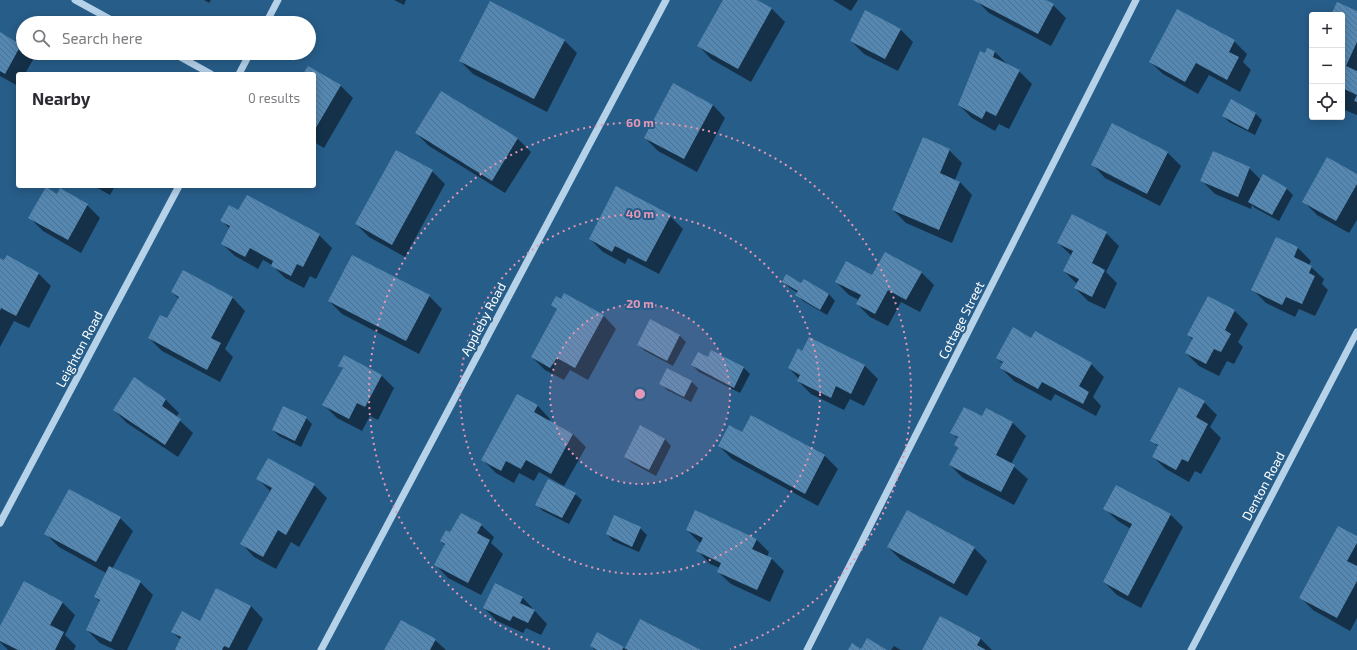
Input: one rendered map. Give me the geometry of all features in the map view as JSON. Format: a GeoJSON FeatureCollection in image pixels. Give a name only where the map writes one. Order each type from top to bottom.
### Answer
{"type":"FeatureCollection","features":[{"type":"Feature","properties":{"kind":"street"},"geometry":{"type":"LineString","coordinates":[[75,0],[104,16]]}},
{"type":"Feature","properties":{"kind":"street"},"geometry":{"type":"LineString","coordinates":[[270,16],[278,0]]}},
{"type":"Feature","properties":{"kind":"street","name":"Appleby Road"},"geometry":{"type":"LineString","coordinates":[[321,650],[666,0]]}},
{"type":"Feature","properties":{"kind":"street","name":"Cottage Street"},"geometry":{"type":"LineString","coordinates":[[807,650],[1136,0]]}},
{"type":"Feature","properties":{"kind":"street"},"geometry":{"type":"LineString","coordinates":[[185,60],[207,72]]}},
{"type":"Feature","properties":{"kind":"street"},"geometry":{"type":"LineString","coordinates":[[239,72],[246,60]]}},
{"type":"Feature","properties":{"kind":"street","name":"Leighton Road"},"geometry":{"type":"LineString","coordinates":[[0,523],[178,188]]}},
{"type":"Feature","properties":{"kind":"street","name":"Denton Road"},"geometry":{"type":"LineString","coordinates":[[1191,650],[1357,332]]}},
{"type":"Feature","properties":{"kind":"building"},"geometry":{"type":"Polygon","coordinates":[[[723,0],[757,0],[772,8],[738,69],[697,46],[723,0]]]}},
{"type":"Feature","properties":{"kind":"building"},"geometry":{"type":"Polygon","coordinates":[[[973,0],[1046,0],[1054,4],[1038,34],[973,0]]]}},
{"type":"Feature","properties":{"kind":"building"},"geometry":{"type":"Polygon","coordinates":[[[490,1],[565,40],[534,99],[459,61],[490,1]]]}},
{"type":"Feature","properties":{"kind":"building"},"geometry":{"type":"Polygon","coordinates":[[[1337,2],[1357,11],[1357,42],[1346,66],[1357,71],[1357,95],[1345,89],[1345,12],[1332,12],[1337,2]]]}},
{"type":"Feature","properties":{"kind":"building"},"geometry":{"type":"Polygon","coordinates":[[[1177,9],[1235,40],[1229,52],[1239,57],[1227,80],[1196,63],[1185,82],[1149,62],[1177,9]]]}},
{"type":"Feature","properties":{"kind":"building"},"geometry":{"type":"Polygon","coordinates":[[[865,10],[901,29],[885,59],[850,41],[865,10]]]}},
{"type":"Feature","properties":{"kind":"building"},"geometry":{"type":"Polygon","coordinates":[[[0,32],[16,42],[16,54],[5,74],[0,71],[0,32]]]}},
{"type":"Feature","properties":{"kind":"building"},"geometry":{"type":"Polygon","coordinates":[[[987,48],[995,51],[993,57],[1020,70],[996,116],[986,111],[982,119],[958,105],[980,51],[985,53],[987,48]]]}},
{"type":"Feature","properties":{"kind":"building"},"geometry":{"type":"Polygon","coordinates":[[[308,66],[341,85],[316,128],[316,72],[304,72],[308,66]]]}},
{"type":"Feature","properties":{"kind":"building"},"geometry":{"type":"Polygon","coordinates":[[[673,83],[713,105],[684,159],[644,138],[673,83]]]}},
{"type":"Feature","properties":{"kind":"building"},"geometry":{"type":"Polygon","coordinates":[[[441,91],[518,138],[492,181],[415,133],[441,91]]]}},
{"type":"Feature","properties":{"kind":"building"},"geometry":{"type":"Polygon","coordinates":[[[1357,95],[1357,102],[1354,101],[1357,95]]]}},
{"type":"Feature","properties":{"kind":"building"},"geometry":{"type":"Polygon","coordinates":[[[1231,99],[1256,113],[1248,130],[1222,116],[1231,99]]]}},
{"type":"Feature","properties":{"kind":"building"},"geometry":{"type":"Polygon","coordinates":[[[1112,123],[1168,152],[1147,194],[1091,165],[1112,123]]]}},
{"type":"Feature","properties":{"kind":"building"},"geometry":{"type":"Polygon","coordinates":[[[923,137],[950,149],[940,173],[960,182],[939,230],[892,210],[923,137]]]}},
{"type":"Feature","properties":{"kind":"building"},"geometry":{"type":"Polygon","coordinates":[[[396,150],[433,170],[392,245],[355,224],[396,150]]]}},
{"type":"Feature","properties":{"kind":"building"},"geometry":{"type":"Polygon","coordinates":[[[1213,151],[1250,167],[1238,197],[1200,181],[1213,151]]]}},
{"type":"Feature","properties":{"kind":"building"},"geometry":{"type":"Polygon","coordinates":[[[1327,157],[1357,174],[1357,184],[1336,221],[1302,202],[1327,157]]]}},
{"type":"Feature","properties":{"kind":"building"},"geometry":{"type":"Polygon","coordinates":[[[1263,174],[1287,188],[1272,215],[1248,202],[1263,174]]]}},
{"type":"Feature","properties":{"kind":"building"},"geometry":{"type":"Polygon","coordinates":[[[616,186],[671,215],[646,262],[615,246],[612,252],[589,239],[616,186]]]}},
{"type":"Feature","properties":{"kind":"building"},"geometry":{"type":"Polygon","coordinates":[[[45,188],[57,194],[60,188],[88,204],[68,240],[28,218],[45,188]]]}},
{"type":"Feature","properties":{"kind":"building"},"geometry":{"type":"Polygon","coordinates":[[[247,195],[320,234],[303,267],[297,264],[291,276],[271,266],[273,261],[250,248],[245,257],[221,244],[230,226],[220,221],[229,205],[238,210],[247,195]]]}},
{"type":"Feature","properties":{"kind":"building"},"geometry":{"type":"Polygon","coordinates":[[[1072,214],[1107,232],[1092,263],[1105,270],[1092,297],[1074,288],[1079,279],[1063,271],[1073,251],[1057,243],[1072,214]]]}},
{"type":"Feature","properties":{"kind":"building"},"geometry":{"type":"Polygon","coordinates":[[[1276,237],[1298,247],[1294,257],[1312,266],[1309,273],[1315,276],[1302,304],[1286,297],[1282,305],[1251,290],[1276,237]]]}},
{"type":"Feature","properties":{"kind":"building"},"geometry":{"type":"Polygon","coordinates":[[[885,252],[922,272],[906,300],[888,290],[875,314],[856,304],[861,295],[835,282],[846,261],[872,275],[885,252]]]}},
{"type":"Feature","properties":{"kind":"building"},"geometry":{"type":"Polygon","coordinates":[[[7,255],[39,273],[16,316],[1,308],[0,311],[0,258],[4,260],[7,255]]]}},
{"type":"Feature","properties":{"kind":"building"},"geometry":{"type":"Polygon","coordinates":[[[352,255],[430,295],[406,341],[328,301],[352,255]]]}},
{"type":"Feature","properties":{"kind":"building"},"geometry":{"type":"Polygon","coordinates":[[[183,270],[233,297],[211,338],[221,343],[207,370],[148,338],[160,315],[167,318],[179,297],[171,292],[183,270]]]}},
{"type":"Feature","properties":{"kind":"building"},"geometry":{"type":"Polygon","coordinates":[[[786,274],[801,283],[804,279],[829,294],[820,310],[795,295],[798,291],[782,282],[786,274]]]}},
{"type":"Feature","properties":{"kind":"building"},"geometry":{"type":"Polygon","coordinates":[[[564,293],[604,315],[575,368],[557,358],[550,368],[531,357],[557,309],[551,305],[556,296],[561,299],[564,293]]]}},
{"type":"Feature","properties":{"kind":"building"},"geometry":{"type":"Polygon","coordinates":[[[1208,296],[1235,310],[1225,330],[1231,334],[1221,352],[1214,349],[1206,364],[1185,353],[1193,338],[1187,335],[1208,296]]]}},
{"type":"Feature","properties":{"kind":"building"},"geometry":{"type":"Polygon","coordinates":[[[650,319],[680,335],[667,361],[637,345],[650,319]]]}},
{"type":"Feature","properties":{"kind":"building"},"geometry":{"type":"Polygon","coordinates":[[[1013,327],[1031,338],[1035,331],[1092,363],[1079,386],[1089,392],[1083,404],[1042,382],[1038,389],[1000,368],[1003,362],[996,358],[1013,327]]]}},
{"type":"Feature","properties":{"kind":"building"},"geometry":{"type":"Polygon","coordinates":[[[809,337],[865,365],[851,394],[836,386],[831,398],[797,381],[800,375],[788,368],[798,348],[802,351],[809,337]]]}},
{"type":"Feature","properties":{"kind":"building"},"geometry":{"type":"Polygon","coordinates":[[[711,350],[744,367],[734,388],[691,365],[698,352],[708,357],[711,350]]]}},
{"type":"Feature","properties":{"kind":"building"},"geometry":{"type":"Polygon","coordinates":[[[344,355],[382,375],[365,407],[357,403],[349,419],[322,405],[343,368],[338,366],[344,355]]]}},
{"type":"Feature","properties":{"kind":"building"},"geometry":{"type":"Polygon","coordinates":[[[667,368],[692,381],[684,397],[659,384],[667,368]]]}},
{"type":"Feature","properties":{"kind":"building"},"geometry":{"type":"Polygon","coordinates":[[[134,377],[166,399],[162,406],[181,419],[165,445],[113,410],[134,377]]]}},
{"type":"Feature","properties":{"kind":"building"},"geometry":{"type":"Polygon","coordinates":[[[1179,387],[1205,401],[1196,417],[1208,424],[1188,462],[1182,459],[1176,470],[1152,457],[1158,445],[1150,441],[1179,387]]]}},
{"type":"Feature","properties":{"kind":"building"},"geometry":{"type":"Polygon","coordinates":[[[517,394],[538,405],[534,412],[573,434],[551,474],[526,460],[521,469],[506,461],[501,471],[481,460],[517,394]]]}},
{"type":"Feature","properties":{"kind":"building"},"geometry":{"type":"Polygon","coordinates":[[[283,406],[307,417],[295,441],[272,430],[283,406]]]}},
{"type":"Feature","properties":{"kind":"building"},"geometry":{"type":"Polygon","coordinates":[[[964,407],[982,416],[986,408],[1013,422],[996,455],[1015,465],[1001,492],[949,465],[958,448],[954,445],[958,437],[950,433],[964,407]]]}},
{"type":"Feature","properties":{"kind":"building"},"geometry":{"type":"Polygon","coordinates":[[[751,415],[825,455],[805,494],[718,446],[729,425],[742,432],[751,415]]]}},
{"type":"Feature","properties":{"kind":"building"},"geometry":{"type":"Polygon","coordinates":[[[640,425],[665,439],[649,470],[624,457],[640,425]]]}},
{"type":"Feature","properties":{"kind":"building"},"geometry":{"type":"Polygon","coordinates":[[[268,458],[315,484],[286,535],[278,530],[263,557],[240,544],[272,488],[256,479],[268,458]]]}},
{"type":"Feature","properties":{"kind":"building"},"geometry":{"type":"Polygon","coordinates":[[[548,479],[576,493],[562,518],[535,505],[548,479]]]}},
{"type":"Feature","properties":{"kind":"building"},"geometry":{"type":"Polygon","coordinates":[[[1116,485],[1171,514],[1128,596],[1103,582],[1132,524],[1103,509],[1116,485]]]}},
{"type":"Feature","properties":{"kind":"building"},"geometry":{"type":"Polygon","coordinates":[[[69,489],[121,517],[96,562],[44,534],[69,489]]]}},
{"type":"Feature","properties":{"kind":"building"},"geometry":{"type":"Polygon","coordinates":[[[695,510],[757,539],[752,549],[772,558],[757,590],[717,572],[721,563],[696,551],[703,538],[686,530],[695,510]]]}},
{"type":"Feature","properties":{"kind":"building"},"geometry":{"type":"Polygon","coordinates":[[[907,510],[975,547],[954,584],[887,547],[907,510]]]}},
{"type":"Feature","properties":{"kind":"building"},"geometry":{"type":"Polygon","coordinates":[[[461,513],[482,524],[477,533],[490,540],[468,583],[434,565],[445,544],[440,541],[446,530],[450,532],[461,513]]]}},
{"type":"Feature","properties":{"kind":"building"},"geometry":{"type":"Polygon","coordinates":[[[614,515],[641,527],[632,547],[606,534],[614,515]]]}},
{"type":"Feature","properties":{"kind":"building"},"geometry":{"type":"Polygon","coordinates":[[[1338,526],[1357,536],[1357,543],[1347,561],[1357,566],[1357,581],[1337,618],[1299,598],[1338,526]]]}},
{"type":"Feature","properties":{"kind":"building"},"geometry":{"type":"Polygon","coordinates":[[[109,566],[141,581],[111,642],[86,630],[100,600],[94,597],[109,566]]]}},
{"type":"Feature","properties":{"kind":"building"},"geometry":{"type":"Polygon","coordinates":[[[24,581],[63,602],[50,625],[64,632],[55,650],[18,650],[0,641],[0,626],[24,581]]]}},
{"type":"Feature","properties":{"kind":"building"},"geometry":{"type":"Polygon","coordinates":[[[495,583],[523,597],[520,603],[535,610],[528,623],[513,616],[510,621],[483,608],[495,583]]]}},
{"type":"Feature","properties":{"kind":"building"},"geometry":{"type":"Polygon","coordinates":[[[216,588],[251,606],[229,648],[224,646],[222,650],[175,650],[181,637],[171,632],[182,611],[200,621],[216,588]]]}},
{"type":"Feature","properties":{"kind":"building"},"geometry":{"type":"Polygon","coordinates":[[[940,616],[981,638],[977,645],[986,650],[922,650],[940,616]]]}},
{"type":"Feature","properties":{"kind":"building"},"geometry":{"type":"Polygon","coordinates":[[[640,619],[701,650],[628,650],[625,648],[640,619]]]}},
{"type":"Feature","properties":{"kind":"building"},"geometry":{"type":"Polygon","coordinates":[[[401,620],[436,639],[430,650],[384,650],[401,620]]]}},
{"type":"Feature","properties":{"kind":"building"},"geometry":{"type":"Polygon","coordinates":[[[597,632],[624,647],[622,650],[597,650],[590,646],[597,632]]]}},
{"type":"Feature","properties":{"kind":"building"},"geometry":{"type":"Polygon","coordinates":[[[867,638],[887,650],[848,650],[852,643],[861,649],[867,638]]]}}]}
